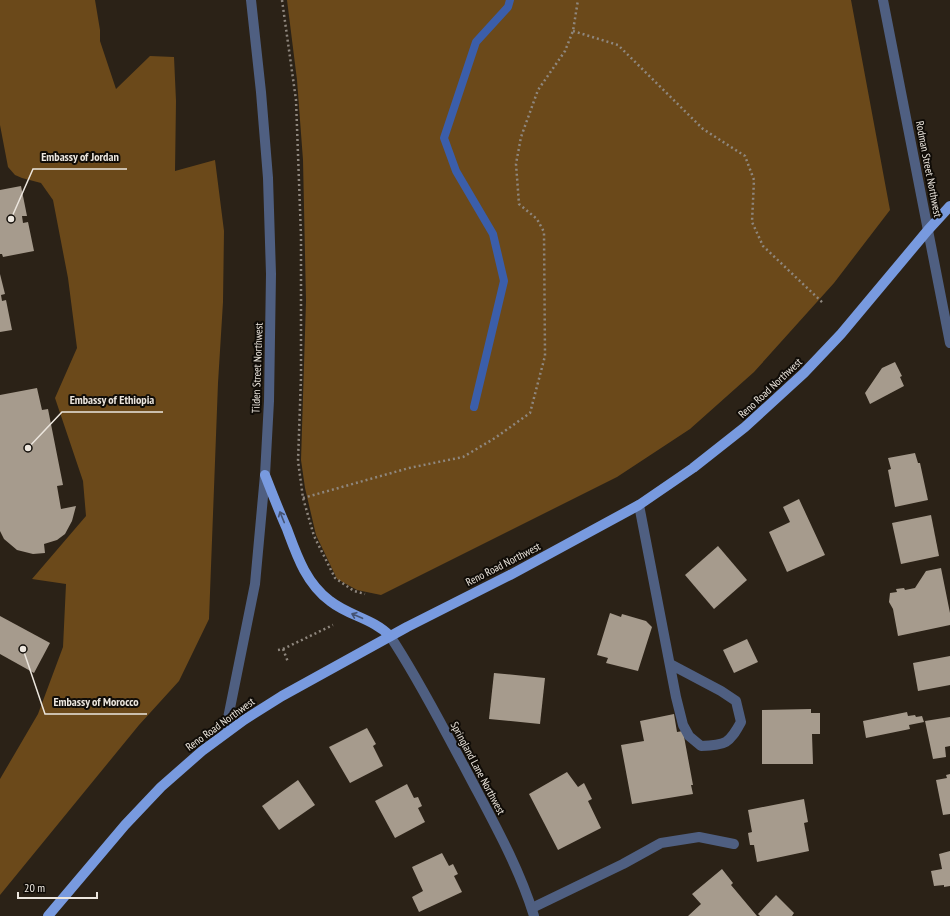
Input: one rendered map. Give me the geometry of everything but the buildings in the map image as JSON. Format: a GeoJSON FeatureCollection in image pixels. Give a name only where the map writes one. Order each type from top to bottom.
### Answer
{"type":"FeatureCollection","features":[{"type":"Feature","properties":{"kind":"main road","name":"Reno Road Northwest"},"geometry":{"type":"LineString","coordinates":[[48,916],[111,841],[143,806],[184,766],[225,733],[269,703],[390,636],[510,575],[639,506],[734,436],[795,383],[845,328],[950,206]]}},
{"type":"Feature","properties":{"kind":"main road"},"geometry":{"type":"LineString","coordinates":[[265,475],[308,578],[323,596],[340,608],[378,625],[390,636]]}},
{"type":"Feature","properties":{"kind":"street","name":"Tilden Street Northwest"},"geometry":{"type":"LineString","coordinates":[[225,733],[255,584],[265,475],[270,359],[269,220],[265,136],[251,0]]}},
{"type":"Feature","properties":{"kind":"street","name":"Rodman Street Northwest"},"geometry":{"type":"LineString","coordinates":[[883,0],[928,230],[947,309],[950,343]]}},
{"type":"Feature","properties":{"kind":"street"},"geometry":{"type":"LineString","coordinates":[[639,506],[670,664],[683,725],[689,736],[701,746],[719,745],[732,738],[741,722],[736,701],[722,690],[670,664]]}},
{"type":"Feature","properties":{"kind":"street","name":"Springland Lane Northwest"},"geometry":{"type":"LineString","coordinates":[[390,636],[413,671],[505,843],[533,912]]}},
{"type":"Feature","properties":{"kind":"street"},"geometry":{"type":"LineString","coordinates":[[533,912],[661,843],[699,837],[734,844]]}},
{"type":"Feature","properties":{"kind":"path"},"geometry":{"type":"LineString","coordinates":[[282,0],[296,100],[301,236],[301,377],[298,461],[303,498],[314,536],[335,578],[354,591],[365,594]]}},
{"type":"Feature","properties":{"kind":"path"},"geometry":{"type":"LineString","coordinates":[[303,498],[408,468],[463,457],[495,438],[530,413],[545,356],[544,232],[537,219],[519,204],[516,164],[521,137],[538,90],[565,51],[573,31],[578,0]]}},
{"type":"Feature","properties":{"kind":"path"},"geometry":{"type":"LineString","coordinates":[[573,31],[618,45],[704,129],[745,156],[754,180],[752,222],[763,246],[823,303]]}},
{"type":"Feature","properties":{"kind":"path"},"geometry":{"type":"LineString","coordinates":[[278,650],[337,623]]}},
{"type":"Feature","properties":{"kind":"path"},"geometry":{"type":"LineString","coordinates":[[283,649],[288,662]]}},
{"type":"Feature","properties":{"kind":"shaded area"},"geometry":{"type":"Polygon","coordinates":[[[0,0],[95,0],[100,30],[100,41],[116,89],[150,56],[174,57],[176,101],[175,171],[215,160],[224,231],[223,302],[218,383],[209,619],[179,681],[139,725],[0,895],[0,779],[38,714],[63,647],[66,584],[32,579],[86,516],[83,481],[55,398],[77,348],[68,278],[53,200],[41,183],[15,175],[8,167],[0,125],[0,0]]]}},
{"type":"Feature","properties":{"kind":"shaded area"},"geometry":{"type":"Polygon","coordinates":[[[287,0],[851,0],[890,210],[834,283],[754,372],[690,429],[617,477],[381,595],[357,590],[337,579],[316,535],[305,488],[301,460],[306,301],[303,160],[297,80],[287,0]]]}},
{"type":"Feature","properties":{"kind":"waterway"},"geometry":{"type":"LineString","coordinates":[[474,407],[504,281],[493,234],[456,171],[444,138],[476,42],[508,7],[510,0]]}},
{"type":"Feature","properties":{"kind":"place","name":"Embassy of Jordan"},"geometry":{"type":"Point","coordinates":[11,219]}},
{"type":"Feature","properties":{"kind":"place","name":"Embassy of Ethiopia"},"geometry":{"type":"Point","coordinates":[28,448]}},
{"type":"Feature","properties":{"kind":"place","name":"Embassy of Morocco"},"geometry":{"type":"Point","coordinates":[23,649]}}]}
